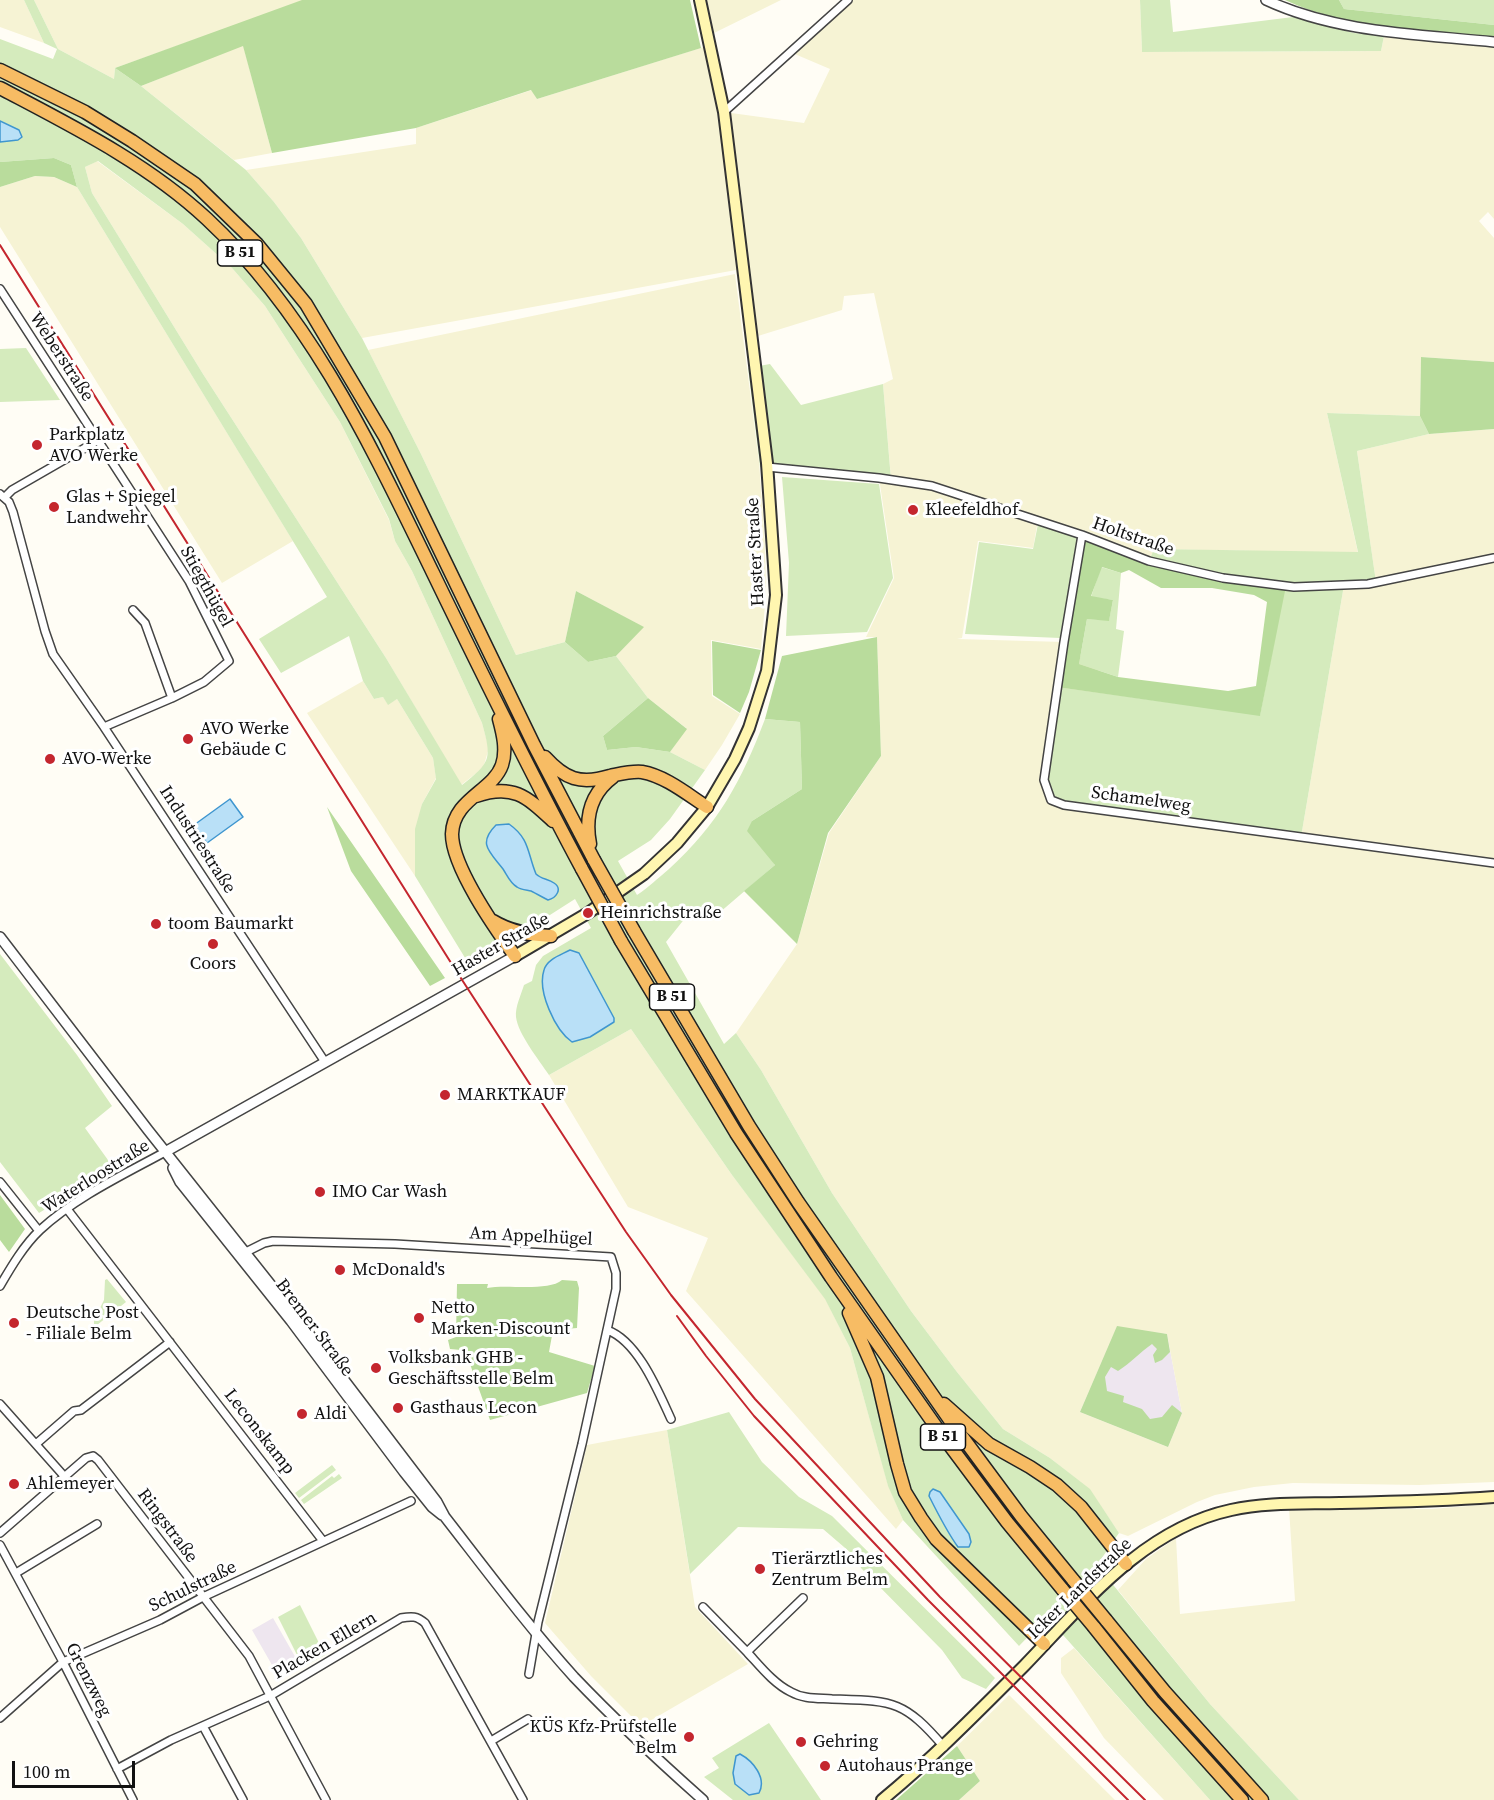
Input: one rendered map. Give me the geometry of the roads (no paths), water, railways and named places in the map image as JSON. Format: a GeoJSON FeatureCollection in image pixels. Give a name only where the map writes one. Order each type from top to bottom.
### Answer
{"type":"FeatureCollection","features":[{"type":"Feature","properties":{"kind":"highway","name":"B 51"},"geometry":{"type":"LineString","coordinates":[[0,70],[85,112],[195,184],[257,244],[306,304],[384,437],[534,745],[594,860],[743,1117],[951,1423],[1021,1516],[1165,1692],[1262,1800]]}},
{"type":"Feature","properties":{"kind":"highway","name":"B 51"},"geometry":{"type":"LineString","coordinates":[[0,88],[123,155],[173,191],[207,219],[251,264],[291,314],[370,446],[494,698],[621,941],[736,1133],[831,1277],[939,1431],[1008,1522],[1153,1701],[1242,1800]]}},
{"type":"Feature","properties":{"kind":"highway"},"geometry":{"type":"LineString","coordinates":[[494,698],[504,746],[502,766],[455,819],[452,833],[454,852],[466,879],[515,956]]}},
{"type":"Feature","properties":{"kind":"highway"},"geometry":{"type":"LineString","coordinates":[[534,745],[553,766],[567,777],[578,780],[598,780],[625,772],[642,772],[663,780],[707,807]]}},
{"type":"Feature","properties":{"kind":"highway"},"geometry":{"type":"LineString","coordinates":[[594,860],[587,827],[589,809],[596,794],[616,775]]}},
{"type":"Feature","properties":{"kind":"highway"},"geometry":{"type":"LineString","coordinates":[[472,798],[488,792],[517,793],[531,801],[560,828]]}},
{"type":"Feature","properties":{"kind":"highway"},"geometry":{"type":"LineString","coordinates":[[492,921],[503,928],[521,933],[551,936]]}},
{"type":"Feature","properties":{"kind":"highway","name":"B 51"},"geometry":{"type":"LineString","coordinates":[[831,1277],[877,1377],[897,1464],[906,1492],[921,1518],[936,1539],[1044,1644]]}},
{"type":"Feature","properties":{"kind":"highway","name":"B 51"},"geometry":{"type":"LineString","coordinates":[[931,1393],[989,1444],[1057,1485],[1081,1507],[1126,1564]]}},
{"type":"Feature","properties":{"kind":"main road","name":"Haster Straße"},"geometry":{"type":"LineString","coordinates":[[515,956],[551,936],[644,874],[678,843],[707,807],[735,759],[749,728],[767,671],[776,595],[767,467],[724,112],[700,0]]}},
{"type":"Feature","properties":{"kind":"main road","name":"Icker Landstraße"},"geometry":{"type":"LineString","coordinates":[[882,1800],[944,1747],[1126,1564],[1173,1531],[1208,1516],[1232,1510],[1289,1504],[1431,1502],[1494,1497]]}},
{"type":"Feature","properties":{"kind":"street"},"geometry":{"type":"LineString","coordinates":[[724,112],[848,0]]}},
{"type":"Feature","properties":{"kind":"street"},"geometry":{"type":"LineString","coordinates":[[1266,0],[1303,15],[1355,28],[1494,42]]}},
{"type":"Feature","properties":{"kind":"street","name":"Weberstraße"},"geometry":{"type":"LineString","coordinates":[[0,289],[97,441]]}},
{"type":"Feature","properties":{"kind":"street","name":"Industriestraße"},"geometry":{"type":"LineString","coordinates":[[97,441],[2,496],[13,512],[53,654],[104,727],[325,1062]]}},
{"type":"Feature","properties":{"kind":"street","name":"Stiegthügel"},"geometry":{"type":"LineString","coordinates":[[97,441],[189,581],[229,662],[204,682],[104,727]]}},
{"type":"Feature","properties":{"kind":"street","name":"Holtstraße"},"geometry":{"type":"LineString","coordinates":[[767,467],[879,478],[932,486],[1082,535],[1149,561],[1223,578],[1294,587],[1368,584],[1494,558]]}},
{"type":"Feature","properties":{"kind":"street","name":"Schamelweg"},"geometry":{"type":"LineString","coordinates":[[1082,535],[1044,780],[1051,800],[1064,805],[1494,863]]}},
{"type":"Feature","properties":{"kind":"street"},"geometry":{"type":"LineString","coordinates":[[133,610],[145,623],[172,698]]}},
{"type":"Feature","properties":{"kind":"street","name":"Bremer Straße"},"geometry":{"type":"LineString","coordinates":[[0,937],[165,1152],[246,1252],[437,1502],[445,1517],[537,1634],[610,1713],[703,1800]]}},
{"type":"Feature","properties":{"kind":"street","name":"Haster Straße"},"geometry":{"type":"LineString","coordinates":[[165,1152],[515,956]]}},
{"type":"Feature","properties":{"kind":"street","name":"Bremer Straße"},"geometry":{"type":"LineString","coordinates":[[165,1152],[180,1182],[291,1321],[334,1382],[411,1481],[432,1507],[445,1517]]}},
{"type":"Feature","properties":{"kind":"street","name":"Waterloostraße"},"geometry":{"type":"LineString","coordinates":[[0,1286],[39,1231],[67,1209],[165,1152]]}},
{"type":"Feature","properties":{"kind":"street"},"geometry":{"type":"LineString","coordinates":[[0,1182],[39,1231]]}},
{"type":"Feature","properties":{"kind":"street","name":"Leconskamp"},"geometry":{"type":"LineString","coordinates":[[67,1209],[323,1541]]}},
{"type":"Feature","properties":{"kind":"street","name":"Am Appelhügel"},"geometry":{"type":"LineString","coordinates":[[246,1252],[273,1241],[394,1244],[611,1257],[616,1273],[607,1330],[537,1634]]}},
{"type":"Feature","properties":{"kind":"street"},"geometry":{"type":"LineString","coordinates":[[607,1330],[622,1338],[651,1376],[671,1419]]}},
{"type":"Feature","properties":{"kind":"street"},"geometry":{"type":"LineString","coordinates":[[36,1444],[68,1416],[81,1410],[170,1342]]}},
{"type":"Feature","properties":{"kind":"street"},"geometry":{"type":"LineString","coordinates":[[0,1404],[64,1476],[0,1533]]}},
{"type":"Feature","properties":{"kind":"street","name":"Ringstraße"},"geometry":{"type":"LineString","coordinates":[[64,1476],[86,1458],[93,1456],[98,1460],[249,1656],[326,1800]]}},
{"type":"Feature","properties":{"kind":"street","name":"Schulstraße"},"geometry":{"type":"LineString","coordinates":[[0,1718],[63,1662],[160,1620],[203,1597],[411,1501]]}},
{"type":"Feature","properties":{"kind":"street"},"geometry":{"type":"LineString","coordinates":[[16,1573],[97,1524]]}},
{"type":"Feature","properties":{"kind":"street","name":"Grenzweg"},"geometry":{"type":"LineString","coordinates":[[0,1545],[133,1800]]}},
{"type":"Feature","properties":{"kind":"street"},"geometry":{"type":"LineString","coordinates":[[747,1652],[802,1598]]}},
{"type":"Feature","properties":{"kind":"street"},"geometry":{"type":"LineString","coordinates":[[703,1607],[778,1683],[791,1693],[809,1698],[876,1701],[891,1704],[907,1710],[944,1747]]}},
{"type":"Feature","properties":{"kind":"street","name":"Placken Ellern"},"geometry":{"type":"LineString","coordinates":[[117,1769],[171,1740],[270,1696],[401,1618],[411,1616],[425,1623],[523,1800]]}},
{"type":"Feature","properties":{"kind":"street"},"geometry":{"type":"LineString","coordinates":[[529,1674],[537,1634]]}},
{"type":"Feature","properties":{"kind":"street"},"geometry":{"type":"LineString","coordinates":[[491,1742],[528,1719]]}},
{"type":"Feature","properties":{"kind":"street"},"geometry":{"type":"LineString","coordinates":[[203,1726],[243,1800]]}},
{"type":"Feature","properties":{"kind":"water"},"geometry":{"type":"Polygon","coordinates":[[[0,121],[19,130],[22,137],[18,140],[0,142],[0,121]]]}},
{"type":"Feature","properties":{"kind":"water"},"geometry":{"type":"Polygon","coordinates":[[[230,799],[243,817],[207,843],[194,825],[230,799]]]}},
{"type":"Feature","properties":{"kind":"water"},"geometry":{"type":"Polygon","coordinates":[[[509,824],[521,835],[527,846],[536,874],[557,885],[557,893],[551,899],[548,900],[531,891],[520,889],[511,881],[487,848],[487,837],[496,825],[509,824]]]}},
{"type":"Feature","properties":{"kind":"water"},"geometry":{"type":"Polygon","coordinates":[[[570,950],[579,953],[614,1018],[614,1022],[590,1037],[572,1042],[559,1029],[549,1009],[542,979],[548,963],[570,950]]]}},
{"type":"Feature","properties":{"kind":"water"},"geometry":{"type":"Polygon","coordinates":[[[933,1489],[940,1492],[969,1534],[971,1542],[969,1547],[958,1547],[950,1535],[929,1496],[933,1489]]]}},
{"type":"Feature","properties":{"kind":"water"},"geometry":{"type":"Polygon","coordinates":[[[740,1754],[750,1761],[760,1776],[759,1793],[749,1795],[735,1784],[733,1773],[736,1756],[740,1754]]]}},
{"type":"Feature","properties":{"kind":"railway"},"geometry":{"type":"LineString","coordinates":[[0,245],[453,966],[626,1232],[671,1295],[755,1399],[940,1597],[1145,1800]]}},
{"type":"Feature","properties":{"kind":"railway"},"geometry":{"type":"LineString","coordinates":[[677,1316],[754,1416],[928,1600],[1128,1800]]}},
{"type":"Feature","properties":{"kind":"place","name":"Parkplatz AVO Werke"},"geometry":{"type":"Point","coordinates":[37,445]}},
{"type":"Feature","properties":{"kind":"place","name":"Glas + Spiegel Landwehr"},"geometry":{"type":"Point","coordinates":[54,507]}},
{"type":"Feature","properties":{"kind":"place","name":"Kleefeldhof"},"geometry":{"type":"Point","coordinates":[913,510]}},
{"type":"Feature","properties":{"kind":"place","name":"AVO Werke Gebäude C"},"geometry":{"type":"Point","coordinates":[188,739]}},
{"type":"Feature","properties":{"kind":"place","name":"AVO-Werke"},"geometry":{"type":"Point","coordinates":[50,759]}},
{"type":"Feature","properties":{"kind":"place","name":"Heinrichstraße"},"geometry":{"type":"Point","coordinates":[588,913]}},
{"type":"Feature","properties":{"kind":"place","name":"toom Baumarkt"},"geometry":{"type":"Point","coordinates":[156,924]}},
{"type":"Feature","properties":{"kind":"place","name":"Coors"},"geometry":{"type":"Point","coordinates":[213,944]}},
{"type":"Feature","properties":{"kind":"place","name":"MARKTKAUF"},"geometry":{"type":"Point","coordinates":[445,1095]}},
{"type":"Feature","properties":{"kind":"place","name":"IMO Car Wash"},"geometry":{"type":"Point","coordinates":[320,1192]}},
{"type":"Feature","properties":{"kind":"place","name":"McDonald's"},"geometry":{"type":"Point","coordinates":[340,1270]}},
{"type":"Feature","properties":{"kind":"place","name":"Netto Marken-Discount"},"geometry":{"type":"Point","coordinates":[419,1318]}},
{"type":"Feature","properties":{"kind":"place","name":"Deutsche Post - Filiale Belm"},"geometry":{"type":"Point","coordinates":[14,1323]}},
{"type":"Feature","properties":{"kind":"place","name":"Volksbank GHB - Geschäftsstelle Belm"},"geometry":{"type":"Point","coordinates":[376,1368]}},
{"type":"Feature","properties":{"kind":"place","name":"Gasthaus Lecon"},"geometry":{"type":"Point","coordinates":[398,1408]}},
{"type":"Feature","properties":{"kind":"place","name":"Aldi"},"geometry":{"type":"Point","coordinates":[302,1414]}},
{"type":"Feature","properties":{"kind":"place","name":"Ahlemeyer"},"geometry":{"type":"Point","coordinates":[14,1484]}},
{"type":"Feature","properties":{"kind":"place","name":"Tierärztliches Zentrum Belm"},"geometry":{"type":"Point","coordinates":[760,1569]}},
{"type":"Feature","properties":{"kind":"place","name":"KÜS Kfz-Prüfstelle Belm"},"geometry":{"type":"Point","coordinates":[689,1737]}},
{"type":"Feature","properties":{"kind":"place","name":"Gehring"},"geometry":{"type":"Point","coordinates":[801,1742]}},
{"type":"Feature","properties":{"kind":"place","name":"Autohaus Prange"},"geometry":{"type":"Point","coordinates":[825,1766]}}]}
